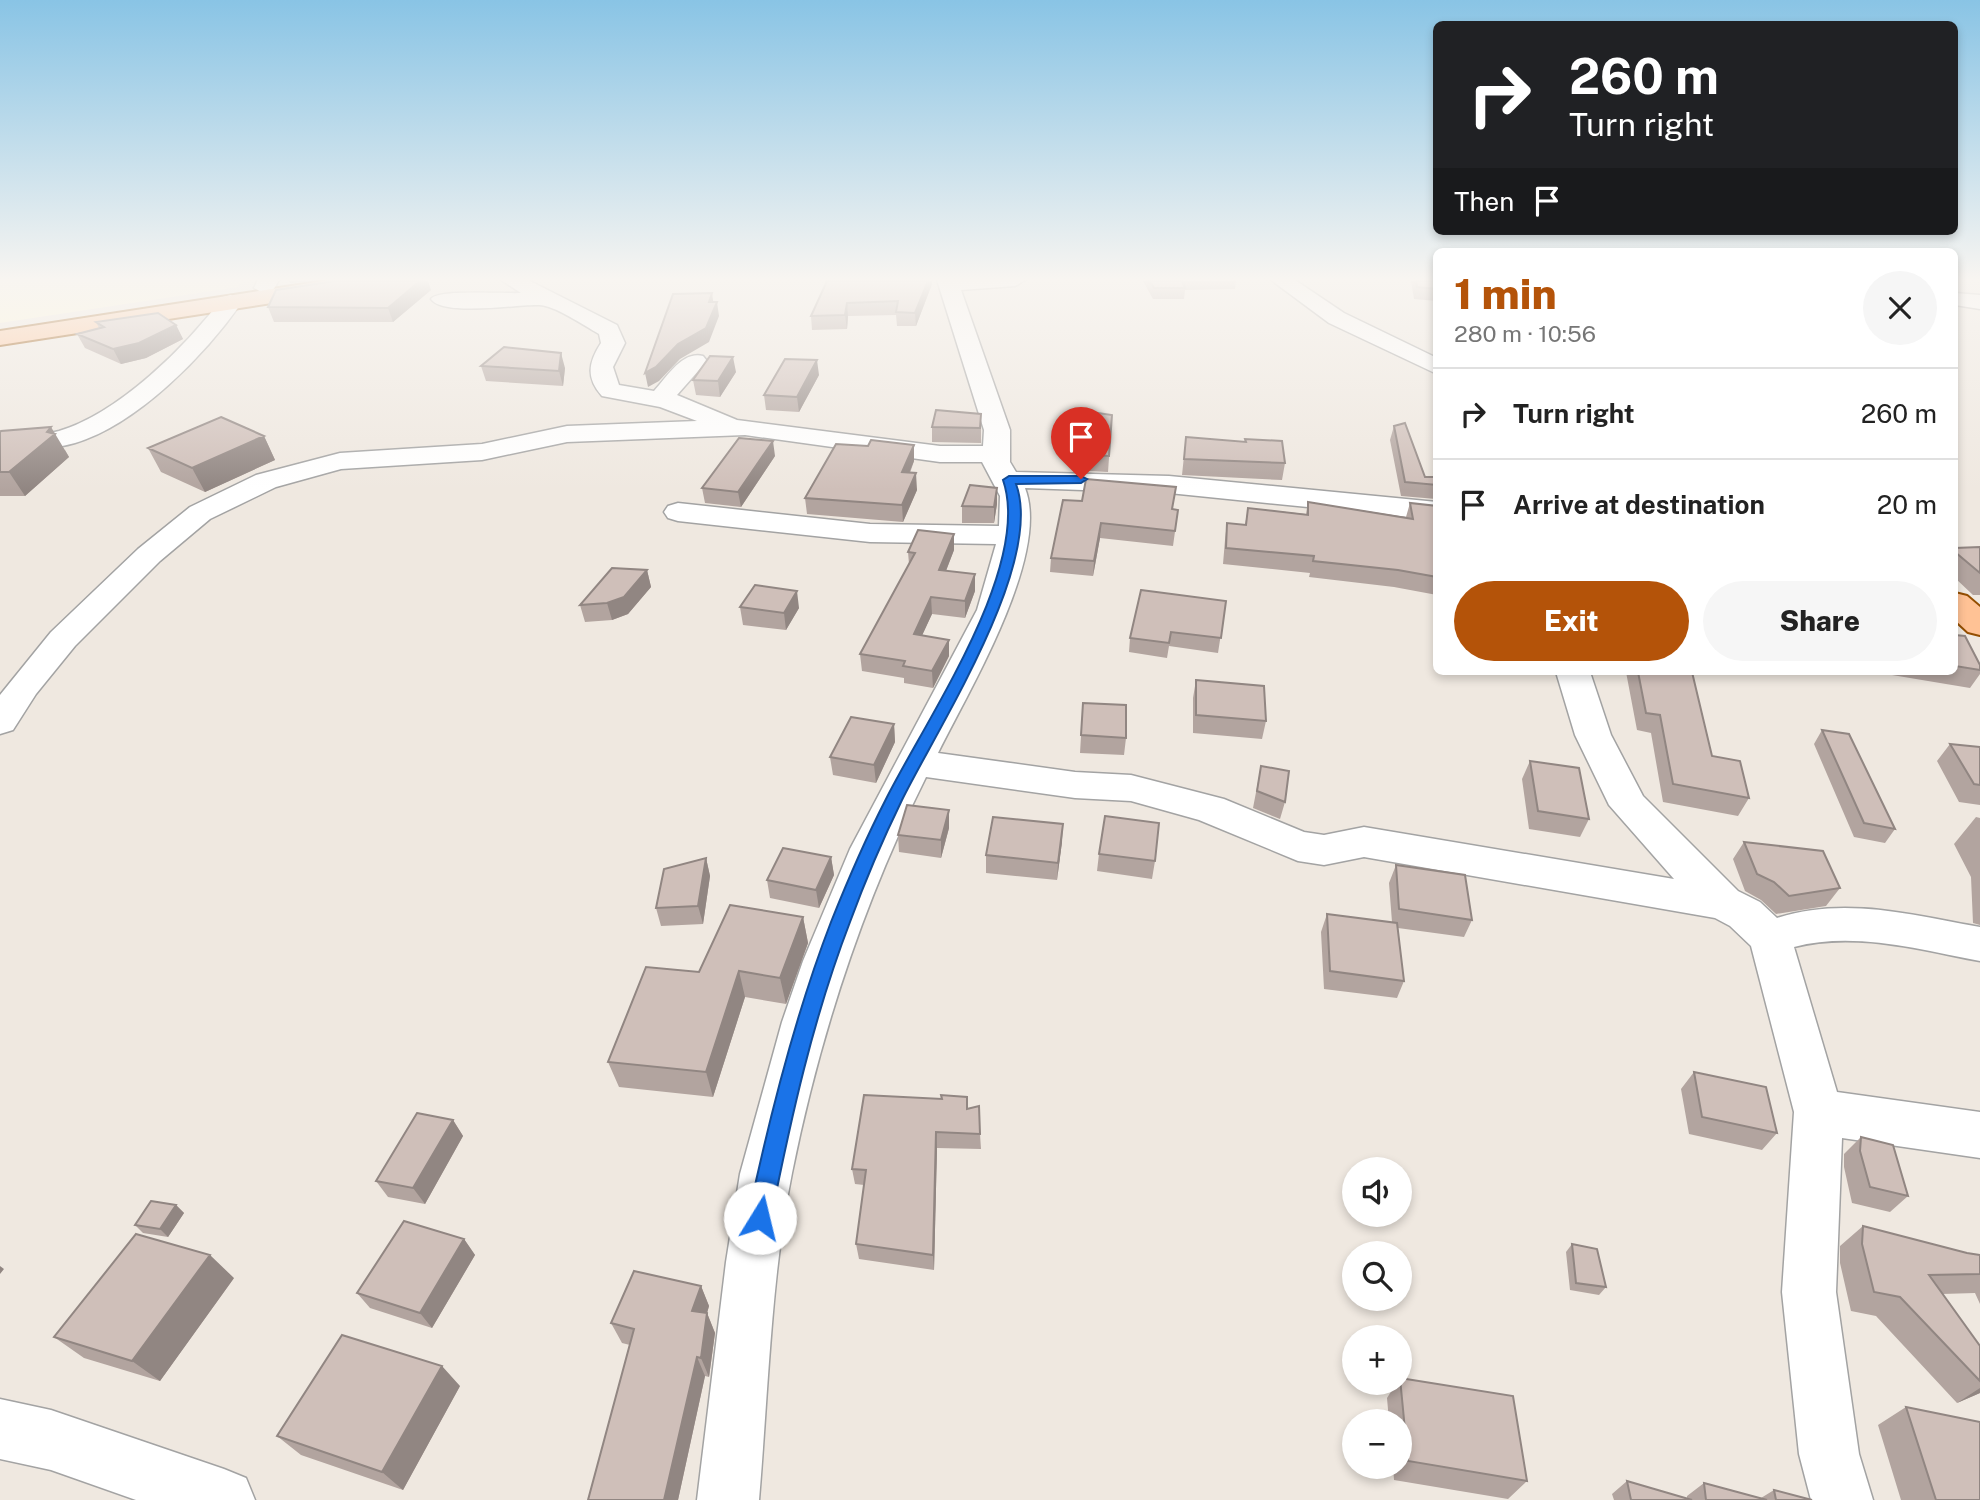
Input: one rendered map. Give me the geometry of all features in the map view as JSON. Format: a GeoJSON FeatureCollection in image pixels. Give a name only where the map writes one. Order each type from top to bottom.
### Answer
{"type":"FeatureCollection","features":[{"type":"Feature","properties":{"kind":"main road"},"geometry":{"type":"LineString","coordinates":[[1958,606],[1980,625]]}},
{"type":"Feature","properties":{"kind":"street"},"geometry":{"type":"LineString","coordinates":[[0,445],[75,434],[95,423],[171,369],[191,350]]}},
{"type":"Feature","properties":{"kind":"street"},"geometry":{"type":"LineString","coordinates":[[608,350],[600,369],[608,389],[617,393],[660,399],[733,426],[948,455],[1001,467],[1081,479],[1191,486],[1433,511]]}},
{"type":"Feature","properties":{"kind":"street"},"geometry":{"type":"LineString","coordinates":[[728,1500],[753,1262],[766,1174],[805,1022],[870,849],[993,610],[1003,584],[1013,535],[1014,496],[1001,467],[998,430],[971,350]]}},
{"type":"Feature","properties":{"kind":"street"},"geometry":{"type":"LineString","coordinates":[[1399,350],[1433,365]]}},
{"type":"Feature","properties":{"kind":"street"},"geometry":{"type":"LineString","coordinates":[[660,399],[695,361]]}},
{"type":"Feature","properties":{"kind":"street"},"geometry":{"type":"LineString","coordinates":[[0,722],[43,662],[116,585],[183,526],[242,490],[290,472],[340,461],[482,452],[584,432],[665,432],[733,426]]}},
{"type":"Feature","properties":{"kind":"street"},"geometry":{"type":"LineString","coordinates":[[678,512],[870,533],[1013,535]]}},
{"type":"Feature","properties":{"kind":"street"},"geometry":{"type":"LineString","coordinates":[[1574,675],[1593,735],[1628,805],[1723,903]]}},
{"type":"Feature","properties":{"kind":"street"},"geometry":{"type":"LineString","coordinates":[[914,762],[1075,785],[1132,788],[1210,809],[1298,846],[1325,850],[1364,842],[1723,903],[1745,914],[1770,938],[1818,1112],[1809,1292],[1829,1454],[1842,1500]]}},
{"type":"Feature","properties":{"kind":"street"},"geometry":{"type":"LineString","coordinates":[[1770,938],[1793,928],[1861,925],[1980,944]]}},
{"type":"Feature","properties":{"kind":"street"},"geometry":{"type":"LineString","coordinates":[[1818,1112],[1980,1135]]}},
{"type":"Feature","properties":{"kind":"street"},"geometry":{"type":"LineString","coordinates":[[0,1429],[51,1440],[224,1500]]}},
{"type":"Feature","properties":{"kind":"building"},"geometry":{"type":"Polygon","coordinates":[[[500,350],[561,353],[559,371],[481,366],[500,350]]]}},
{"type":"Feature","properties":{"kind":"building"},"geometry":{"type":"Polygon","coordinates":[[[653,350],[672,350],[656,367],[645,373],[653,350]]]}},
{"type":"Feature","properties":{"kind":"building"},"geometry":{"type":"Polygon","coordinates":[[[710,356],[733,357],[718,381],[693,380],[710,356]]]}},
{"type":"Feature","properties":{"kind":"building"},"geometry":{"type":"Polygon","coordinates":[[[785,359],[817,360],[797,397],[764,395],[785,359]]]}},
{"type":"Feature","properties":{"kind":"building"},"geometry":{"type":"Polygon","coordinates":[[[936,410],[981,414],[980,428],[932,427],[936,410]]]}},
{"type":"Feature","properties":{"kind":"building"},"geometry":{"type":"Polygon","coordinates":[[[1098,413],[1112,415],[1109,456],[1090,455],[1098,413]]]}},
{"type":"Feature","properties":{"kind":"building"},"geometry":{"type":"Polygon","coordinates":[[[221,417],[264,436],[192,468],[148,448],[221,417]]]}},
{"type":"Feature","properties":{"kind":"building"},"geometry":{"type":"Polygon","coordinates":[[[1405,423],[1425,477],[1433,477],[1433,485],[1405,482],[1394,426],[1405,423]]]}},
{"type":"Feature","properties":{"kind":"building"},"geometry":{"type":"Polygon","coordinates":[[[51,427],[47,432],[55,434],[9,472],[0,472],[1,431],[51,427]]]}},
{"type":"Feature","properties":{"kind":"building"},"geometry":{"type":"Polygon","coordinates":[[[1186,437],[1246,442],[1245,439],[1282,441],[1285,463],[1184,459],[1186,437]]]}},
{"type":"Feature","properties":{"kind":"building"},"geometry":{"type":"Polygon","coordinates":[[[739,438],[773,441],[738,492],[702,488],[739,438]]]}},
{"type":"Feature","properties":{"kind":"building"},"geometry":{"type":"Polygon","coordinates":[[[871,440],[914,445],[902,472],[916,473],[902,505],[805,498],[836,444],[868,446],[871,440]]]}},
{"type":"Feature","properties":{"kind":"building"},"geometry":{"type":"Polygon","coordinates":[[[1086,479],[1176,487],[1172,509],[1178,510],[1175,531],[1101,523],[1094,561],[1051,558],[1063,500],[1082,501],[1086,479]]]}},
{"type":"Feature","properties":{"kind":"building"},"geometry":{"type":"Polygon","coordinates":[[[970,485],[997,488],[994,507],[962,506],[970,485]]]}},
{"type":"Feature","properties":{"kind":"building"},"geometry":{"type":"Polygon","coordinates":[[[1308,502],[1413,519],[1410,503],[1433,506],[1433,576],[1313,561],[1314,556],[1226,548],[1227,523],[1246,525],[1248,508],[1308,515],[1308,502]]]}},
{"type":"Feature","properties":{"kind":"building"},"geometry":{"type":"Polygon","coordinates":[[[918,530],[954,534],[939,570],[975,574],[965,601],[931,597],[914,634],[949,640],[932,671],[903,666],[905,661],[860,654],[915,553],[908,552],[918,530]]]}},
{"type":"Feature","properties":{"kind":"building"},"geometry":{"type":"Polygon","coordinates":[[[1980,547],[1980,573],[1958,555],[1958,548],[1980,547]]]}},
{"type":"Feature","properties":{"kind":"building"},"geometry":{"type":"Polygon","coordinates":[[[612,568],[647,570],[624,597],[607,603],[580,605],[612,568]]]}},
{"type":"Feature","properties":{"kind":"building"},"geometry":{"type":"Polygon","coordinates":[[[755,585],[797,591],[784,613],[740,607],[755,585]]]}},
{"type":"Feature","properties":{"kind":"building"},"geometry":{"type":"Polygon","coordinates":[[[1141,590],[1226,601],[1221,638],[1171,632],[1169,643],[1130,638],[1141,590]]]}},
{"type":"Feature","properties":{"kind":"building"},"geometry":{"type":"Polygon","coordinates":[[[1958,635],[1965,636],[1980,670],[1958,666],[1958,635]]]}},
{"type":"Feature","properties":{"kind":"building"},"geometry":{"type":"Polygon","coordinates":[[[1639,675],[1693,675],[1712,756],[1740,761],[1749,798],[1673,784],[1660,715],[1646,713],[1639,675]]]}},
{"type":"Feature","properties":{"kind":"building"},"geometry":{"type":"Polygon","coordinates":[[[1196,680],[1264,686],[1266,721],[1196,715],[1196,680]]]}},
{"type":"Feature","properties":{"kind":"building"},"geometry":{"type":"Polygon","coordinates":[[[1083,703],[1126,705],[1126,738],[1081,735],[1083,703]]]}},
{"type":"Feature","properties":{"kind":"building"},"geometry":{"type":"Polygon","coordinates":[[[851,717],[894,724],[874,765],[830,757],[851,717]]]}},
{"type":"Feature","properties":{"kind":"building"},"geometry":{"type":"Polygon","coordinates":[[[1822,730],[1849,734],[1895,829],[1864,823],[1822,730]]]}},
{"type":"Feature","properties":{"kind":"building"},"geometry":{"type":"Polygon","coordinates":[[[1950,744],[1980,747],[1980,785],[1974,784],[1950,744]]]}},
{"type":"Feature","properties":{"kind":"building"},"geometry":{"type":"Polygon","coordinates":[[[1530,761],[1579,768],[1589,819],[1538,811],[1530,761]]]}},
{"type":"Feature","properties":{"kind":"building"},"geometry":{"type":"Polygon","coordinates":[[[1261,766],[1289,771],[1285,802],[1257,791],[1261,766]]]}},
{"type":"Feature","properties":{"kind":"building"},"geometry":{"type":"Polygon","coordinates":[[[907,805],[949,810],[941,840],[898,835],[907,805]]]}},
{"type":"Feature","properties":{"kind":"building"},"geometry":{"type":"Polygon","coordinates":[[[1105,816],[1159,823],[1155,861],[1099,854],[1105,816]]]}},
{"type":"Feature","properties":{"kind":"building"},"geometry":{"type":"Polygon","coordinates":[[[993,817],[1063,824],[1058,863],[986,855],[993,817]]]}},
{"type":"Feature","properties":{"kind":"building"},"geometry":{"type":"Polygon","coordinates":[[[1744,842],[1823,851],[1840,888],[1789,896],[1774,882],[1757,874],[1744,842]]]}},
{"type":"Feature","properties":{"kind":"building"},"geometry":{"type":"Polygon","coordinates":[[[783,848],[831,857],[816,890],[767,880],[783,848]]]}},
{"type":"Feature","properties":{"kind":"building"},"geometry":{"type":"Polygon","coordinates":[[[706,858],[698,906],[656,908],[664,869],[706,858]]]}},
{"type":"Feature","properties":{"kind":"building"},"geometry":{"type":"Polygon","coordinates":[[[1396,865],[1465,875],[1472,920],[1399,909],[1396,865]]]}},
{"type":"Feature","properties":{"kind":"building"},"geometry":{"type":"Polygon","coordinates":[[[730,905],[803,917],[780,978],[739,971],[706,1072],[608,1062],[646,967],[699,972],[730,905]]]}},
{"type":"Feature","properties":{"kind":"building"},"geometry":{"type":"Polygon","coordinates":[[[1327,914],[1397,923],[1404,981],[1330,971],[1327,914]]]}},
{"type":"Feature","properties":{"kind":"building"},"geometry":{"type":"Polygon","coordinates":[[[1694,1072],[1766,1087],[1777,1133],[1702,1117],[1694,1072]]]}},
{"type":"Feature","properties":{"kind":"building"},"geometry":{"type":"Polygon","coordinates":[[[864,1095],[942,1099],[941,1095],[967,1097],[967,1109],[979,1106],[980,1134],[936,1132],[933,1255],[856,1244],[866,1170],[852,1169],[864,1095]]]}},
{"type":"Feature","properties":{"kind":"building"},"geometry":{"type":"Polygon","coordinates":[[[417,1113],[453,1120],[413,1188],[376,1181],[417,1113]]]}},
{"type":"Feature","properties":{"kind":"building"},"geometry":{"type":"Polygon","coordinates":[[[1861,1137],[1893,1145],[1908,1196],[1870,1187],[1860,1151],[1861,1137]]]}},
{"type":"Feature","properties":{"kind":"building"},"geometry":{"type":"Polygon","coordinates":[[[151,1201],[176,1205],[160,1229],[135,1225],[151,1201]]]}},
{"type":"Feature","properties":{"kind":"building"},"geometry":{"type":"Polygon","coordinates":[[[404,1221],[464,1239],[420,1313],[357,1293],[404,1221]]]}},
{"type":"Feature","properties":{"kind":"building"},"geometry":{"type":"Polygon","coordinates":[[[1863,1226],[1980,1255],[1980,1274],[1929,1275],[1980,1346],[1980,1381],[1900,1297],[1874,1292],[1862,1244],[1863,1226]]]}},
{"type":"Feature","properties":{"kind":"building"},"geometry":{"type":"Polygon","coordinates":[[[136,1234],[210,1255],[132,1361],[54,1337],[136,1234]]]}},
{"type":"Feature","properties":{"kind":"building"},"geometry":{"type":"Polygon","coordinates":[[[1572,1244],[1597,1249],[1606,1287],[1576,1283],[1572,1244]]]}},
{"type":"Feature","properties":{"kind":"building"},"geometry":{"type":"Polygon","coordinates":[[[634,1271],[701,1286],[692,1311],[707,1313],[701,1358],[697,1357],[664,1500],[588,1500],[634,1329],[611,1323],[634,1271]]]}},
{"type":"Feature","properties":{"kind":"building"},"geometry":{"type":"Polygon","coordinates":[[[342,1335],[442,1366],[382,1472],[277,1436],[342,1335]]]}},
{"type":"Feature","properties":{"kind":"building"},"geometry":{"type":"Polygon","coordinates":[[[1412,1380],[1513,1396],[1527,1481],[1412,1462],[1412,1409],[1403,1409],[1402,1395],[1412,1395],[1412,1380]]]}},
{"type":"Feature","properties":{"kind":"building"},"geometry":{"type":"Polygon","coordinates":[[[1906,1407],[1980,1422],[1980,1500],[1936,1500],[1906,1407]]]}},
{"type":"Feature","properties":{"kind":"building"},"geometry":{"type":"Polygon","coordinates":[[[1627,1481],[1692,1500],[1631,1500],[1627,1481]]]}},
{"type":"Feature","properties":{"kind":"building"},"geometry":{"type":"Polygon","coordinates":[[[1704,1483],[1767,1500],[1706,1500],[1704,1483]]]}},
{"type":"Feature","properties":{"kind":"building"},"geometry":{"type":"Polygon","coordinates":[[[1774,1490],[1812,1500],[1776,1500],[1774,1490]]]}},
{"type":"Feature","properties":{"kind":"route"},"geometry":{"type":"LineString","coordinates":[[760,1218],[766,1174],[785,1094],[825,961],[892,802],[980,637],[1003,584],[1015,515],[1014,496],[1009,480],[1081,479]]}}]}
